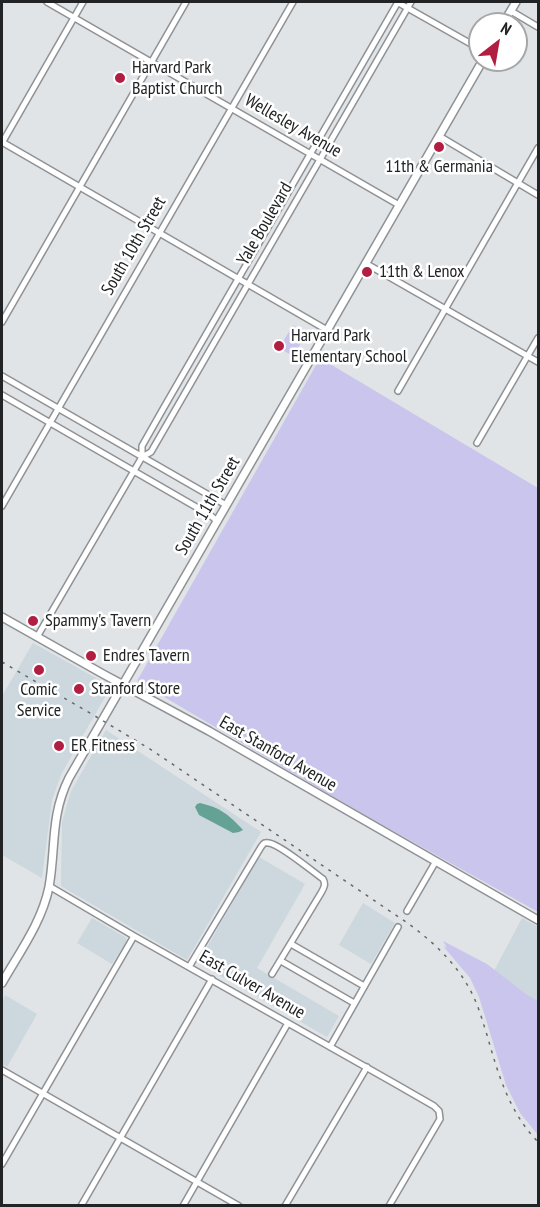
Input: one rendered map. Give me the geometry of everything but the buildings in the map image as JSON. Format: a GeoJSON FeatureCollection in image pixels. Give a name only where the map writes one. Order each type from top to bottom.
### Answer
{"type":"FeatureCollection","features":[{"type":"Feature","properties":{"kind":"street","name":"Wellesley Avenue"},"geometry":{"type":"LineString","coordinates":[[47,2],[399,205]]}},
{"type":"Feature","properties":{"kind":"street"},"geometry":{"type":"LineString","coordinates":[[83,2],[2,142],[327,330]]}},
{"type":"Feature","properties":{"kind":"street"},"geometry":{"type":"LineString","coordinates":[[2,322],[186,2]]}},
{"type":"Feature","properties":{"kind":"street","name":"South 10th Street"},"geometry":{"type":"LineString","coordinates":[[2,506],[293,2]]}},
{"type":"Feature","properties":{"kind":"street"},"geometry":{"type":"LineString","coordinates":[[398,2],[409,4],[468,41]]}},
{"type":"Feature","properties":{"kind":"street","name":"Yale Boulevard"},"geometry":{"type":"LineString","coordinates":[[142,457],[142,446],[398,2]]}},
{"type":"Feature","properties":{"kind":"street"},"geometry":{"type":"LineString","coordinates":[[516,2],[511,11],[538,27]]}},
{"type":"Feature","properties":{"kind":"street","name":"Yale Boulevard"},"geometry":{"type":"LineString","coordinates":[[37,637],[142,457],[151,452],[409,4]]}},
{"type":"Feature","properties":{"kind":"street","name":"South 11th Street"},"geometry":{"type":"LineString","coordinates":[[2,983],[37,922],[44,905],[49,886],[56,816],[62,792],[69,778],[476,72]]}},
{"type":"Feature","properties":{"kind":"street"},"geometry":{"type":"LineString","coordinates":[[439,136],[538,195]]}},
{"type":"Feature","properties":{"kind":"street"},"geometry":{"type":"LineString","coordinates":[[398,391],[538,148]]}},
{"type":"Feature","properties":{"kind":"street"},"geometry":{"type":"LineString","coordinates":[[365,263],[538,362]]}},
{"type":"Feature","properties":{"kind":"street"},"geometry":{"type":"LineString","coordinates":[[477,443],[538,338]]}},
{"type":"Feature","properties":{"kind":"street"},"geometry":{"type":"LineString","coordinates":[[2,376],[226,505]]}},
{"type":"Feature","properties":{"kind":"street"},"geometry":{"type":"LineString","coordinates":[[2,394],[217,521]]}},
{"type":"Feature","properties":{"kind":"street","name":"East Stanford Avenue"},"geometry":{"type":"LineString","coordinates":[[2,616],[209,731],[538,920]]}},
{"type":"Feature","properties":{"kind":"street"},"geometry":{"type":"LineString","coordinates":[[189,967],[261,847],[269,842],[281,848],[325,882],[325,886],[272,975]]}},
{"type":"Feature","properties":{"kind":"street"},"geometry":{"type":"LineString","coordinates":[[407,911],[436,861]]}},
{"type":"Feature","properties":{"kind":"street","name":"East Culver Avenue"},"geometry":{"type":"LineString","coordinates":[[49,886],[434,1106],[439,1111],[440,1119],[388,1206]]}},
{"type":"Feature","properties":{"kind":"street"},"geometry":{"type":"LineString","coordinates":[[330,1047],[398,927]]}},
{"type":"Feature","properties":{"kind":"street"},"geometry":{"type":"LineString","coordinates":[[2,1164],[134,936]]}},
{"type":"Feature","properties":{"kind":"street"},"geometry":{"type":"LineString","coordinates":[[291,944],[364,986]]}},
{"type":"Feature","properties":{"kind":"street"},"geometry":{"type":"LineString","coordinates":[[281,961],[354,1003]]}},
{"type":"Feature","properties":{"kind":"street"},"geometry":{"type":"LineString","coordinates":[[81,1206],[212,980]]}},
{"type":"Feature","properties":{"kind":"street"},"geometry":{"type":"LineString","coordinates":[[183,1206],[288,1023]]}},
{"type":"Feature","properties":{"kind":"street"},"geometry":{"type":"LineString","coordinates":[[285,1206],[367,1067]]}},
{"type":"Feature","properties":{"kind":"street"},"geometry":{"type":"LineString","coordinates":[[2,1070],[239,1206]]}},
{"type":"Feature","properties":{"kind":"shaded area"},"geometry":{"type":"Polygon","coordinates":[[[293,325],[307,333],[293,356],[279,348],[293,325]]]}},
{"type":"Feature","properties":{"kind":"shaded area"},"geometry":{"type":"Polygon","coordinates":[[[320,358],[538,488],[538,912],[361,813],[137,681],[320,358]]]}},
{"type":"Feature","properties":{"kind":"shaded area"},"geometry":{"type":"Polygon","coordinates":[[[33,643],[105,683],[108,688],[107,694],[61,775],[52,800],[42,878],[2,855],[2,696],[33,643]]]}},
{"type":"Feature","properties":{"kind":"shaded area"},"geometry":{"type":"Polygon","coordinates":[[[106,730],[261,832],[187,960],[61,886],[62,822],[71,791],[106,730]]]}},
{"type":"Feature","properties":{"kind":"shaded area"},"geometry":{"type":"Polygon","coordinates":[[[200,803],[224,812],[243,830],[233,833],[199,815],[195,807],[200,803]]]}},
{"type":"Feature","properties":{"kind":"shaded area"},"geometry":{"type":"Polygon","coordinates":[[[259,857],[305,884],[257,968],[339,1016],[327,1037],[200,964],[199,961],[259,857]]]}},
{"type":"Feature","properties":{"kind":"shaded area"},"geometry":{"type":"Polygon","coordinates":[[[363,903],[395,923],[371,964],[339,945],[363,903]]]}},
{"type":"Feature","properties":{"kind":"shaded area"},"geometry":{"type":"Polygon","coordinates":[[[92,918],[125,937],[127,941],[112,964],[77,943],[92,918]]]}},
{"type":"Feature","properties":{"kind":"shaded area"},"geometry":{"type":"Polygon","coordinates":[[[522,918],[538,927],[538,1015],[487,984],[522,918]]]}},
{"type":"Feature","properties":{"kind":"shaded area"},"geometry":{"type":"Polygon","coordinates":[[[443,941],[487,964],[538,1001],[538,1135],[520,1113],[506,1085],[479,997],[470,978],[443,946],[447,948],[443,941]]]}},
{"type":"Feature","properties":{"kind":"shaded area"},"geometry":{"type":"Polygon","coordinates":[[[5,995],[37,1014],[7,1067],[2,1064],[2,1002],[5,995]]]}},
{"type":"Feature","properties":{"kind":"railway"},"geometry":{"type":"LineString","coordinates":[[2,662],[150,749],[409,924],[429,940],[455,967],[469,988],[506,1092],[519,1118],[538,1142]]}},
{"type":"Feature","properties":{"kind":"place","name":"Harvard Park Baptist Church"},"geometry":{"type":"Point","coordinates":[120,78]}},
{"type":"Feature","properties":{"kind":"place","name":"11th & Germania"},"geometry":{"type":"Point","coordinates":[439,147]}},
{"type":"Feature","properties":{"kind":"place","name":"11th & Lenox"},"geometry":{"type":"Point","coordinates":[367,272]}},
{"type":"Feature","properties":{"kind":"place","name":"Harvard Park Elementary School"},"geometry":{"type":"Point","coordinates":[279,346]}},
{"type":"Feature","properties":{"kind":"place","name":"Spammy's Tavern"},"geometry":{"type":"Point","coordinates":[33,621]}},
{"type":"Feature","properties":{"kind":"place","name":"Endres Tavern"},"geometry":{"type":"Point","coordinates":[91,656]}},
{"type":"Feature","properties":{"kind":"place","name":"Comic Service"},"geometry":{"type":"Point","coordinates":[39,670]}},
{"type":"Feature","properties":{"kind":"place","name":"Stanford Store"},"geometry":{"type":"Point","coordinates":[79,689]}},
{"type":"Feature","properties":{"kind":"place","name":"ER Fitness"},"geometry":{"type":"Point","coordinates":[59,746]}}]}
